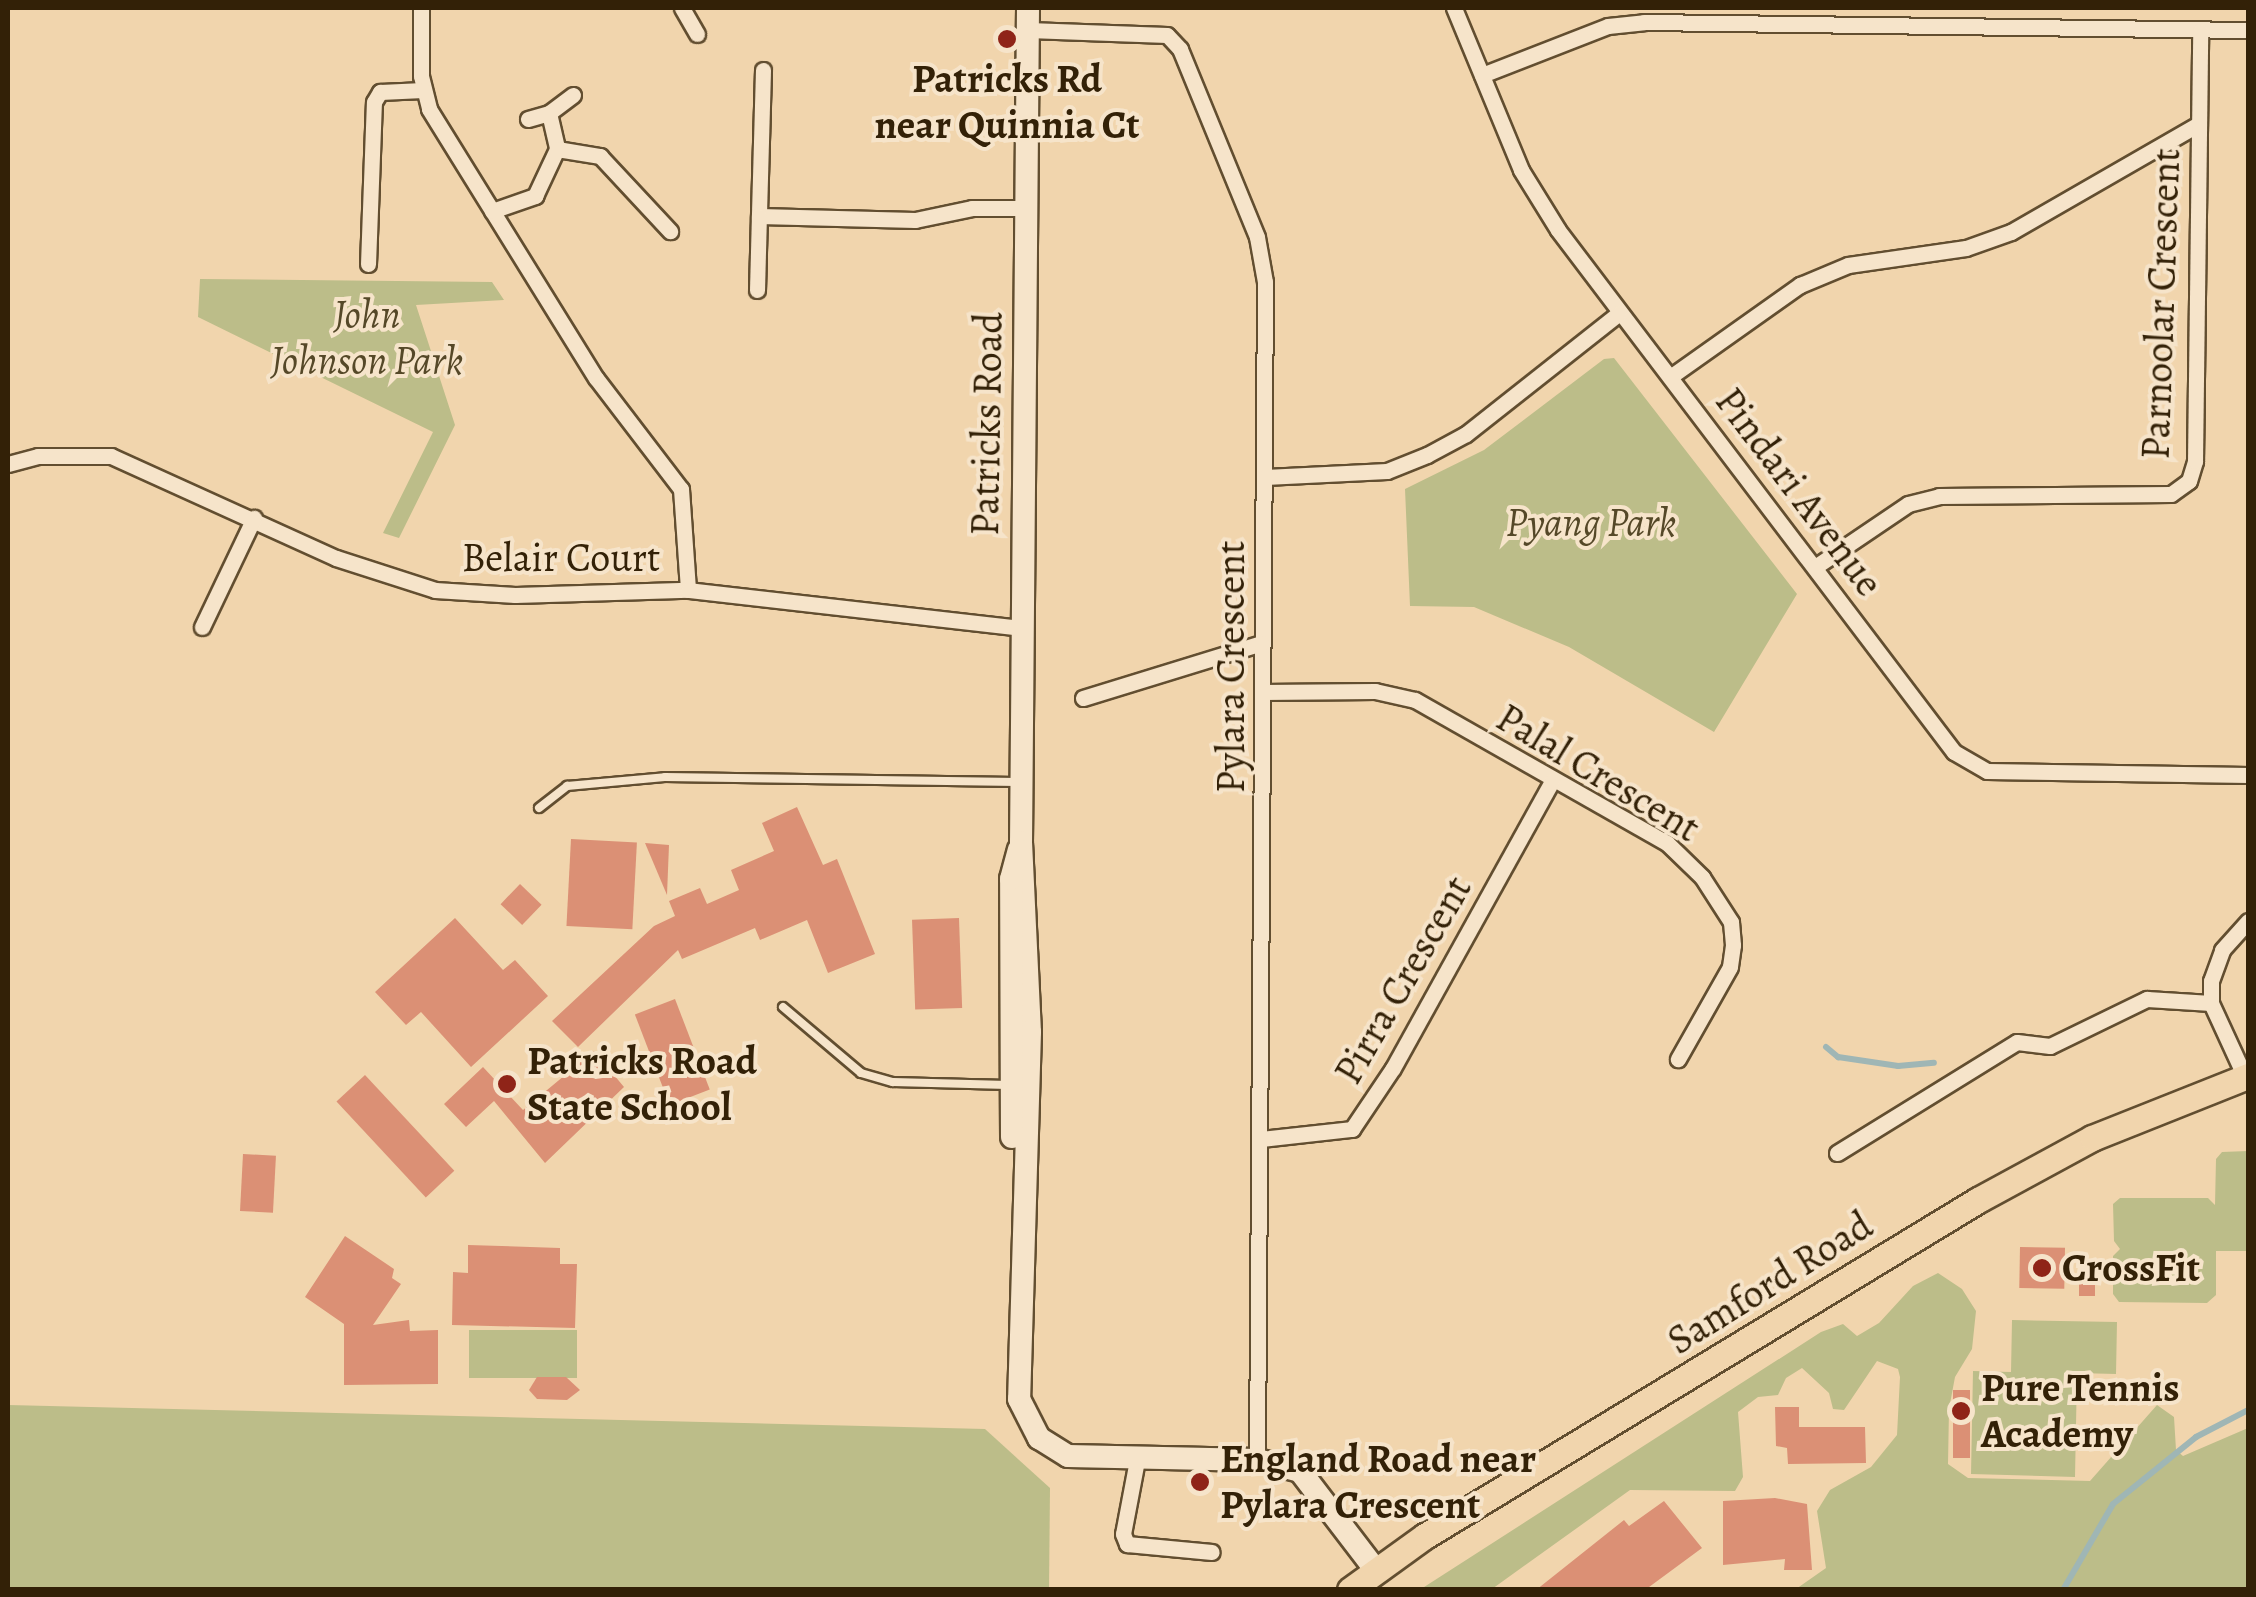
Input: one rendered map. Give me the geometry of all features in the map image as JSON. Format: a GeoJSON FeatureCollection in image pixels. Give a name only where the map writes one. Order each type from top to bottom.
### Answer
{"type":"FeatureCollection","features":[{"type":"Feature","properties":{"kind":"main road","name":"Patricks Road"},"geometry":{"type":"LineString","coordinates":[[1028,19],[1021,842],[1030,1044],[1018,1264],[1019,1399],[1039,1438],[1068,1456],[1137,1460]]}},
{"type":"Feature","properties":{"kind":"main road","name":"Patricks Road"},"geometry":{"type":"LineString","coordinates":[[1018,1264],[1011,1230],[1008,1085],[1011,880],[1021,842]]}},
{"type":"Feature","properties":{"kind":"main road","name":"Samford Road"},"geometry":{"type":"LineString","coordinates":[[1350,1590],[1375,1569],[1978,1200],[2092,1138],[2247,1077]]}},
{"type":"Feature","properties":{"kind":"main road"},"geometry":{"type":"LineString","coordinates":[[1137,1460],[1278,1462],[1314,1483],[1375,1569]]}},
{"type":"Feature","properties":{"kind":"street"},"geometry":{"type":"LineString","coordinates":[[422,8],[423,90],[514,254],[681,489],[688,590]]}},
{"type":"Feature","properties":{"kind":"street"},"geometry":{"type":"LineString","coordinates":[[682,8],[697,34]]}},
{"type":"Feature","properties":{"kind":"street","name":"Pindari Avenue"},"geometry":{"type":"LineString","coordinates":[[1454,8],[1522,170],[1619,314],[1968,764],[1987,771],[2248,775]]}},
{"type":"Feature","properties":{"kind":"street","name":"Pylara Crescent"},"geometry":{"type":"LineString","coordinates":[[1028,19],[1151,31],[1180,49],[1257,236],[1264,282],[1265,477],[1257,1460]]}},
{"type":"Feature","properties":{"kind":"street"},"geometry":{"type":"LineString","coordinates":[[1482,75],[1608,26],[1644,22],[2248,30]]}},
{"type":"Feature","properties":{"kind":"street","name":"Parnoolar Crescent"},"geometry":{"type":"LineString","coordinates":[[1814,566],[1908,504],[1940,496],[2171,494],[2189,481],[2195,461],[2200,31]]}},
{"type":"Feature","properties":{"kind":"street"},"geometry":{"type":"LineString","coordinates":[[756,290],[763,70]]}},
{"type":"Feature","properties":{"kind":"street"},"geometry":{"type":"LineString","coordinates":[[368,264],[374,102],[380,92],[423,90]]}},
{"type":"Feature","properties":{"kind":"street"},"geometry":{"type":"LineString","coordinates":[[528,119],[549,113],[573,96]]}},
{"type":"Feature","properties":{"kind":"street"},"geometry":{"type":"LineString","coordinates":[[492,211],[534,196],[557,149],[549,113]]}},
{"type":"Feature","properties":{"kind":"street"},"geometry":{"type":"LineString","coordinates":[[1670,376],[1800,285],[1848,265],[1966,248],[2011,232],[2198,124]]}},
{"type":"Feature","properties":{"kind":"street"},"geometry":{"type":"LineString","coordinates":[[557,149],[600,156],[670,231]]}},
{"type":"Feature","properties":{"kind":"street"},"geometry":{"type":"LineString","coordinates":[[759,216],[915,220],[972,208],[1027,208]]}},
{"type":"Feature","properties":{"kind":"street"},"geometry":{"type":"LineString","coordinates":[[1265,477],[1387,471],[1427,455],[1466,434],[1619,314]]}},
{"type":"Feature","properties":{"kind":"street","name":"Belair Court"},"geometry":{"type":"LineString","coordinates":[[8,464],[38,456],[112,456],[336,558],[436,590],[515,595],[688,590],[1022,628]]}},
{"type":"Feature","properties":{"kind":"street"},"geometry":{"type":"LineString","coordinates":[[202,627],[254,518]]}},
{"type":"Feature","properties":{"kind":"street"},"geometry":{"type":"LineString","coordinates":[[1083,698],[1262,643]]}},
{"type":"Feature","properties":{"kind":"street","name":"Palal Crescent"},"geometry":{"type":"LineString","coordinates":[[1262,692],[1374,691],[1415,700],[1667,843],[1702,877],[1730,922],[1730,967],[1678,1059]]}},
{"type":"Feature","properties":{"kind":"street","name":"Pirra Crescent"},"geometry":{"type":"LineString","coordinates":[[1261,1139],[1337,1132],[1362,1117],[1552,780]]}},
{"type":"Feature","properties":{"kind":"street"},"geometry":{"type":"LineString","coordinates":[[2247,1077],[2211,1003],[2222,950],[2248,921]]}},
{"type":"Feature","properties":{"kind":"street"},"geometry":{"type":"LineString","coordinates":[[1836,1153],[2016,1042],[2050,1046],[2147,999],[2211,1003]]}},
{"type":"Feature","properties":{"kind":"street"},"geometry":{"type":"LineString","coordinates":[[1137,1460],[1122,1534],[1127,1544],[1212,1552]]}},
{"type":"Feature","properties":{"kind":"lane"},"geometry":{"type":"LineString","coordinates":[[539,808],[568,786],[665,777],[1022,782]]}},
{"type":"Feature","properties":{"kind":"lane"},"geometry":{"type":"LineString","coordinates":[[782,1006],[861,1073],[893,1082],[1008,1085]]}},
{"type":"Feature","properties":{"kind":"green space","name":"John Johnson Park"},"geometry":{"type":"Polygon","coordinates":[[[200,279],[492,282],[504,300],[416,305],[455,425],[399,538],[383,533],[433,432],[198,317],[200,279]]]}},
{"type":"Feature","properties":{"kind":"green space","name":"Pyang Park"},"geometry":{"type":"Polygon","coordinates":[[[1614,358],[1797,594],[1714,732],[1569,647],[1474,607],[1410,606],[1405,489],[1484,450],[1604,359],[1614,358]]]}},
{"type":"Feature","properties":{"kind":"green space"},"geometry":{"type":"Polygon","coordinates":[[[2248,1151],[2248,1251],[2216,1251],[2216,1295],[2207,1303],[2119,1302],[2113,1294],[2113,1256],[2120,1249],[2114,1241],[2113,1204],[2120,1198],[2208,1198],[2215,1205],[2216,1159],[2222,1152],[2248,1151]]]}},
{"type":"Feature","properties":{"kind":"green space"},"geometry":{"type":"Polygon","coordinates":[[[1938,1273],[1962,1289],[1976,1311],[1972,1349],[1955,1377],[1949,1409],[1948,1464],[1968,1478],[2090,1481],[2157,1405],[2174,1417],[2176,1450],[2183,1456],[2248,1428],[2248,1589],[1796,1589],[1826,1568],[1817,1511],[1830,1490],[1871,1467],[1897,1435],[1898,1369],[1877,1361],[1844,1410],[1833,1409],[1829,1393],[1802,1368],[1786,1378],[1778,1395],[1758,1397],[1738,1412],[1743,1477],[1735,1491],[1630,1490],[1492,1589],[1421,1589],[1821,1332],[1843,1324],[1857,1336],[1879,1323],[1913,1286],[1938,1273]]]}},
{"type":"Feature","properties":{"kind":"green space"},"geometry":{"type":"Polygon","coordinates":[[[2012,1320],[2117,1322],[2116,1374],[2077,1373],[2075,1477],[1971,1474],[1973,1371],[2011,1372],[2012,1320]]]}},
{"type":"Feature","properties":{"kind":"green space"},"geometry":{"type":"Polygon","coordinates":[[[469,1330],[577,1330],[577,1378],[469,1378],[469,1330]]]}},
{"type":"Feature","properties":{"kind":"green space"},"geometry":{"type":"Polygon","coordinates":[[[8,1405],[985,1429],[1050,1488],[1049,1589],[8,1589],[8,1405]]]}},
{"type":"Feature","properties":{"kind":"building"},"geometry":{"type":"Polygon","coordinates":[[[797,807],[823,865],[837,859],[875,954],[828,973],[807,920],[760,940],[755,928],[682,959],[678,950],[578,1047],[552,1021],[654,926],[675,916],[669,901],[700,888],[707,904],[739,890],[731,870],[774,851],[762,823],[797,807]]]}},
{"type":"Feature","properties":{"kind":"building"},"geometry":{"type":"Polygon","coordinates":[[[571,839],[637,842],[632,929],[566,926],[571,839]]]}},
{"type":"Feature","properties":{"kind":"building"},"geometry":{"type":"Polygon","coordinates":[[[645,843],[669,845],[667,895],[645,843]]]}},
{"type":"Feature","properties":{"kind":"building"},"geometry":{"type":"Polygon","coordinates":[[[520,884],[542,905],[522,925],[501,904],[520,884]]]}},
{"type":"Feature","properties":{"kind":"building"},"geometry":{"type":"Polygon","coordinates":[[[455,918],[503,970],[515,960],[548,996],[471,1067],[421,1012],[406,1025],[375,992],[455,918]]]}},
{"type":"Feature","properties":{"kind":"building"},"geometry":{"type":"Polygon","coordinates":[[[959,918],[962,1008],[915,1010],[912,920],[959,918]]]}},
{"type":"Feature","properties":{"kind":"building"},"geometry":{"type":"Polygon","coordinates":[[[675,999],[710,1090],[670,1105],[635,1014],[675,999]]]}},
{"type":"Feature","properties":{"kind":"building"},"geometry":{"type":"Polygon","coordinates":[[[594,1051],[624,1087],[545,1163],[494,1101],[466,1127],[444,1104],[483,1067],[523,1110],[594,1051]]]}},
{"type":"Feature","properties":{"kind":"building"},"geometry":{"type":"Polygon","coordinates":[[[365,1075],[454,1171],[426,1197],[336,1102],[365,1075]]]}},
{"type":"Feature","properties":{"kind":"building"},"geometry":{"type":"Polygon","coordinates":[[[243,1154],[276,1156],[273,1213],[240,1211],[243,1154]]]}},
{"type":"Feature","properties":{"kind":"building"},"geometry":{"type":"Polygon","coordinates":[[[345,1236],[394,1269],[392,1278],[401,1284],[373,1325],[409,1320],[410,1331],[438,1330],[438,1384],[344,1385],[344,1324],[305,1297],[345,1236]]]}},
{"type":"Feature","properties":{"kind":"building"},"geometry":{"type":"Polygon","coordinates":[[[468,1245],[560,1248],[560,1264],[577,1264],[575,1328],[452,1325],[453,1272],[468,1273],[468,1245]]]}},
{"type":"Feature","properties":{"kind":"building","name":"CrossFit"},"geometry":{"type":"Polygon","coordinates":[[[2020,1247],[2065,1248],[2064,1289],[2019,1288],[2020,1247]]]}},
{"type":"Feature","properties":{"kind":"building"},"geometry":{"type":"Polygon","coordinates":[[[2079,1277],[2095,1277],[2095,1296],[2079,1296],[2079,1277]]]}},
{"type":"Feature","properties":{"kind":"building"},"geometry":{"type":"Polygon","coordinates":[[[537,1377],[566,1377],[580,1390],[567,1400],[537,1399],[529,1390],[537,1377]]]}},
{"type":"Feature","properties":{"kind":"building"},"geometry":{"type":"Polygon","coordinates":[[[1953,1390],[1970,1390],[1970,1458],[1953,1458],[1953,1390]]]}},
{"type":"Feature","properties":{"kind":"building"},"geometry":{"type":"Polygon","coordinates":[[[1775,1407],[1799,1407],[1799,1427],[1865,1427],[1866,1463],[1788,1464],[1787,1448],[1776,1446],[1775,1407]]]}},
{"type":"Feature","properties":{"kind":"building"},"geometry":{"type":"Polygon","coordinates":[[[1775,1498],[1807,1504],[1812,1570],[1784,1570],[1785,1559],[1723,1565],[1723,1501],[1775,1498]]]}},
{"type":"Feature","properties":{"kind":"building"},"geometry":{"type":"Polygon","coordinates":[[[1664,1501],[1702,1548],[1645,1590],[1536,1590],[1624,1520],[1629,1526],[1664,1501]]]}},
{"type":"Feature","properties":{"kind":"waterway"},"geometry":{"type":"LineString","coordinates":[[1826,1047],[1838,1057],[1898,1066],[1934,1063]]}},
{"type":"Feature","properties":{"kind":"waterway"},"geometry":{"type":"LineString","coordinates":[[2063,1590],[2113,1504],[2196,1437],[2248,1410]]}},
{"type":"Feature","properties":{"kind":"place","name":"Patricks Rd near Quinnia Ct"},"geometry":{"type":"Point","coordinates":[1007,39]}},
{"type":"Feature","properties":{"kind":"place","name":"Patricks Road State School"},"geometry":{"type":"Point","coordinates":[507,1084]}},
{"type":"Feature","properties":{"kind":"place","name":"CrossFit"},"geometry":{"type":"Point","coordinates":[2042,1268]}},
{"type":"Feature","properties":{"kind":"place","name":"Pure Tennis Academy"},"geometry":{"type":"Point","coordinates":[1961,1411]}},
{"type":"Feature","properties":{"kind":"place","name":"England Road near Pylara Crescent"},"geometry":{"type":"Point","coordinates":[1200,1482]}}]}
